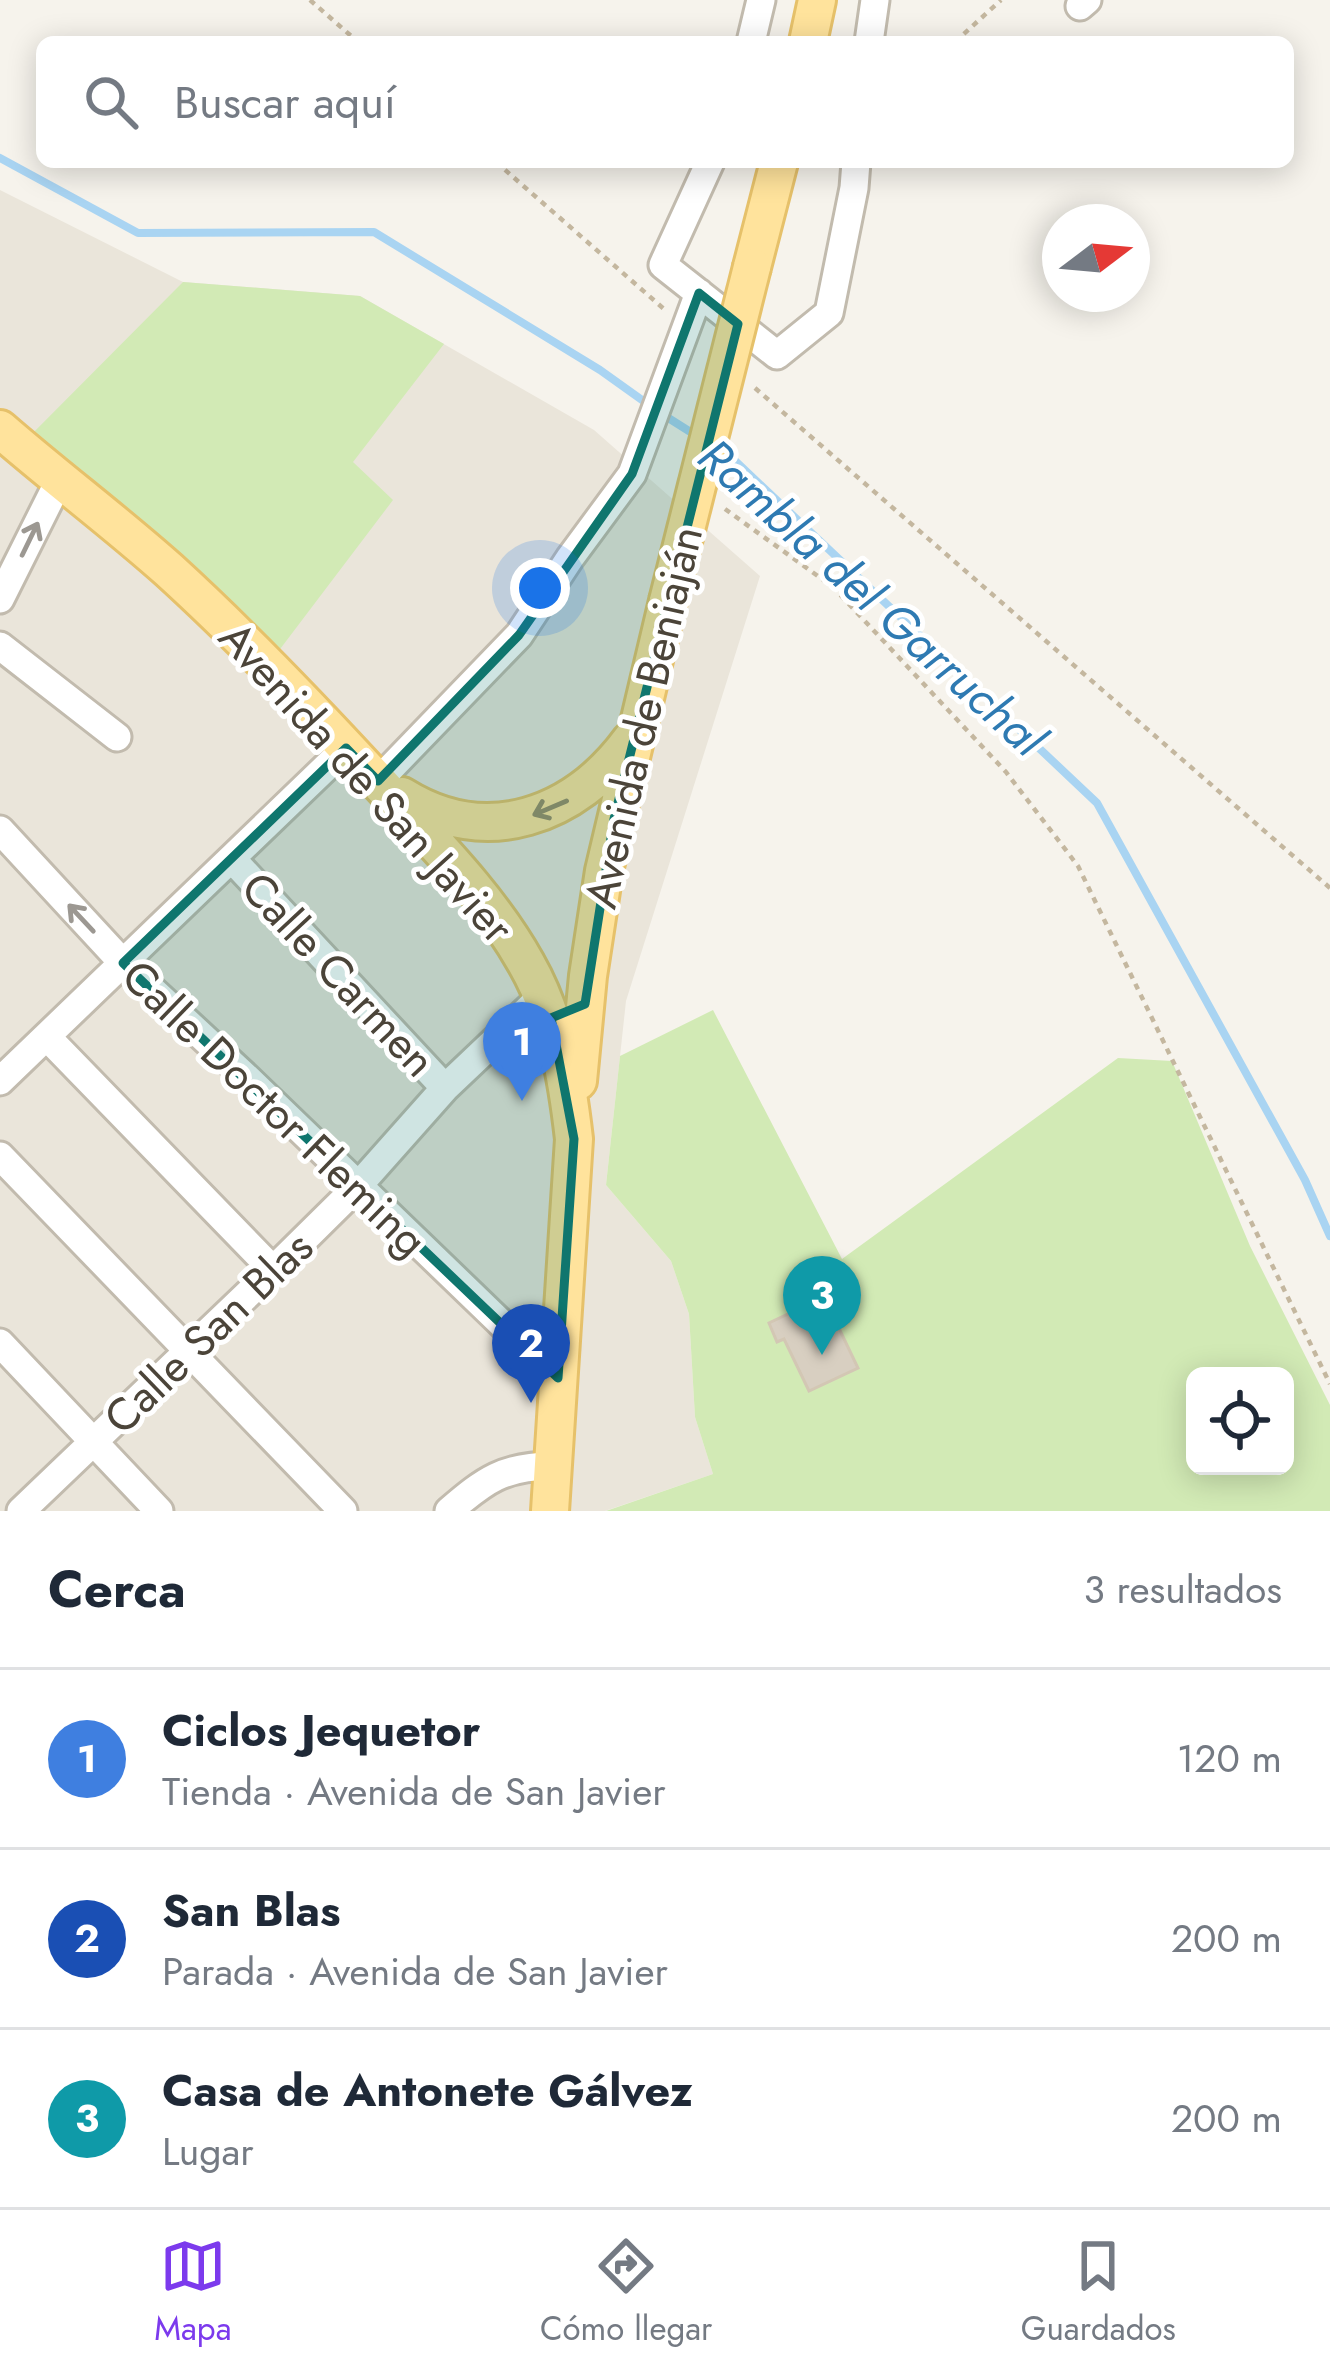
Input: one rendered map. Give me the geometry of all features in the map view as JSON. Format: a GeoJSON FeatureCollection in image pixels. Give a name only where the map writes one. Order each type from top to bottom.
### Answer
{"type":"FeatureCollection","features":[{"type":"Feature","properties":{"kind":"main road"},"geometry":{"type":"LineString","coordinates":[[809,36],[818,0]]}},
{"type":"Feature","properties":{"kind":"main road","name":"Avenida de Beniaján"},"geometry":{"type":"LineString","coordinates":[[574,1139],[585,1004],[604,871],[777,168]]}},
{"type":"Feature","properties":{"kind":"main road","name":"Avenida de San Javier"},"geometry":{"type":"LineString","coordinates":[[0,429],[218,616],[436,844],[526,963],[542,996],[568,1088],[574,1139],[550,1511]]}},
{"type":"Feature","properties":{"kind":"main road"},"geometry":{"type":"LineString","coordinates":[[378,781],[443,815],[510,822],[543,813],[590,785],[612,766],[636,733]]}},
{"type":"Feature","properties":{"kind":"main road"},"geometry":{"type":"LineString","coordinates":[[542,996],[567,1014],[585,1004]]}},
{"type":"Feature","properties":{"kind":"street"},"geometry":{"type":"LineString","coordinates":[[752,36],[761,0]]}},
{"type":"Feature","properties":{"kind":"street"},"geometry":{"type":"LineString","coordinates":[[870,36],[875,0]]}},
{"type":"Feature","properties":{"kind":"street"},"geometry":{"type":"LineString","coordinates":[[707,168],[663,265],[776,355],[829,314],[856,168]]}},
{"type":"Feature","properties":{"kind":"street"},"geometry":{"type":"LineString","coordinates":[[378,781],[519,635],[632,474],[699,293]]}},
{"type":"Feature","properties":{"kind":"street"},"geometry":{"type":"LineString","coordinates":[[0,599],[60,479]]}},
{"type":"Feature","properties":{"kind":"street"},"geometry":{"type":"LineString","coordinates":[[0,646],[117,737]]}},
{"type":"Feature","properties":{"kind":"street"},"geometry":{"type":"LineString","coordinates":[[0,1082],[346,748]]}},
{"type":"Feature","properties":{"kind":"street","name":"Calle Doctor Fleming"},"geometry":{"type":"LineString","coordinates":[[0,830],[123,963],[558,1378]]}},
{"type":"Feature","properties":{"kind":"street","name":"Calle Carmen"},"geometry":{"type":"LineString","coordinates":[[232,860],[446,1088]]}},
{"type":"Feature","properties":{"kind":"street","name":"Calle San Blas"},"geometry":{"type":"LineString","coordinates":[[21,1511],[358,1186],[446,1088],[542,996]]}},
{"type":"Feature","properties":{"kind":"street"},"geometry":{"type":"LineString","coordinates":[[46,1037],[273,1270]]}},
{"type":"Feature","properties":{"kind":"street"},"geometry":{"type":"LineString","coordinates":[[0,1156],[343,1511]]}},
{"type":"Feature","properties":{"kind":"street"},"geometry":{"type":"LineString","coordinates":[[0,1343],[159,1511]]}},
{"type":"Feature","properties":{"kind":"street"},"geometry":{"type":"LineString","coordinates":[[449,1511],[481,1484],[508,1470],[553,1466]]}},
{"type":"Feature","properties":{"kind":"path"},"geometry":{"type":"LineString","coordinates":[[310,0],[351,36]]}},
{"type":"Feature","properties":{"kind":"path"},"geometry":{"type":"LineString","coordinates":[[962,36],[1001,0]]}},
{"type":"Feature","properties":{"kind":"path"},"geometry":{"type":"LineString","coordinates":[[503,168],[686,328]]}},
{"type":"Feature","properties":{"kind":"path"},"geometry":{"type":"LineString","coordinates":[[741,376],[1330,888]]}},
{"type":"Feature","properties":{"kind":"path"},"geometry":{"type":"LineString","coordinates":[[718,504],[833,587],[1006,772],[1078,866],[1330,1384]]}},
{"type":"Feature","properties":{"kind":"highlighted area"},"geometry":{"type":"Polygon","coordinates":[[[699,293],[738,324],[614,819],[585,1004],[551,1018],[574,1139],[558,1378],[123,963],[346,748],[378,781],[519,635],[632,474],[699,293]]]}},
{"type":"Feature","properties":{"kind":"shaded area"},"geometry":{"type":"Polygon","coordinates":[[[0,190],[183,282],[360,296],[594,430],[760,576],[626,1001],[606,1185],[671,1261],[689,1314],[695,1417],[713,1474],[605,1511],[0,1511],[0,190]]]}},
{"type":"Feature","properties":{"kind":"green space"},"geometry":{"type":"Polygon","coordinates":[[[183,282],[360,296],[444,344],[353,462],[393,500],[268,665],[20,446],[183,282]]]}},
{"type":"Feature","properties":{"kind":"green space"},"geometry":{"type":"Polygon","coordinates":[[[713,1010],[842,1259],[1118,1058],[1172,1061],[1250,1246],[1330,1405],[1330,1511],[606,1511],[713,1474],[695,1417],[689,1314],[671,1261],[606,1185],[620,1056],[713,1010]]]}},
{"type":"Feature","properties":{"kind":"building"},"geometry":{"type":"Polygon","coordinates":[[[824,1297],[858,1368],[809,1391],[784,1339],[777,1342],[769,1323],[824,1297]]]}},
{"type":"Feature","properties":{"kind":"waterway","name":"Rambla del Garruchal"},"geometry":{"type":"LineString","coordinates":[[0,158],[138,233],[374,232],[649,405]]}},
{"type":"Feature","properties":{"kind":"waterway","name":"Rambla del Garruchal"},"geometry":{"type":"LineString","coordinates":[[662,414],[700,438]]}},
{"type":"Feature","properties":{"kind":"waterway","name":"Rambla del Garruchal"},"geometry":{"type":"LineString","coordinates":[[718,449],[1097,803],[1305,1180],[1330,1236]]}},
{"type":"Feature","properties":{"kind":"place","name":"Ciclos Jequetor"},"geometry":{"type":"Point","coordinates":[522,1101]}},
{"type":"Feature","properties":{"kind":"place","name":"Casa de Antonete Gálvez"},"geometry":{"type":"Point","coordinates":[822,1355]}},
{"type":"Feature","properties":{"kind":"place","name":"San Blas"},"geometry":{"type":"Point","coordinates":[531,1403]}}]}
